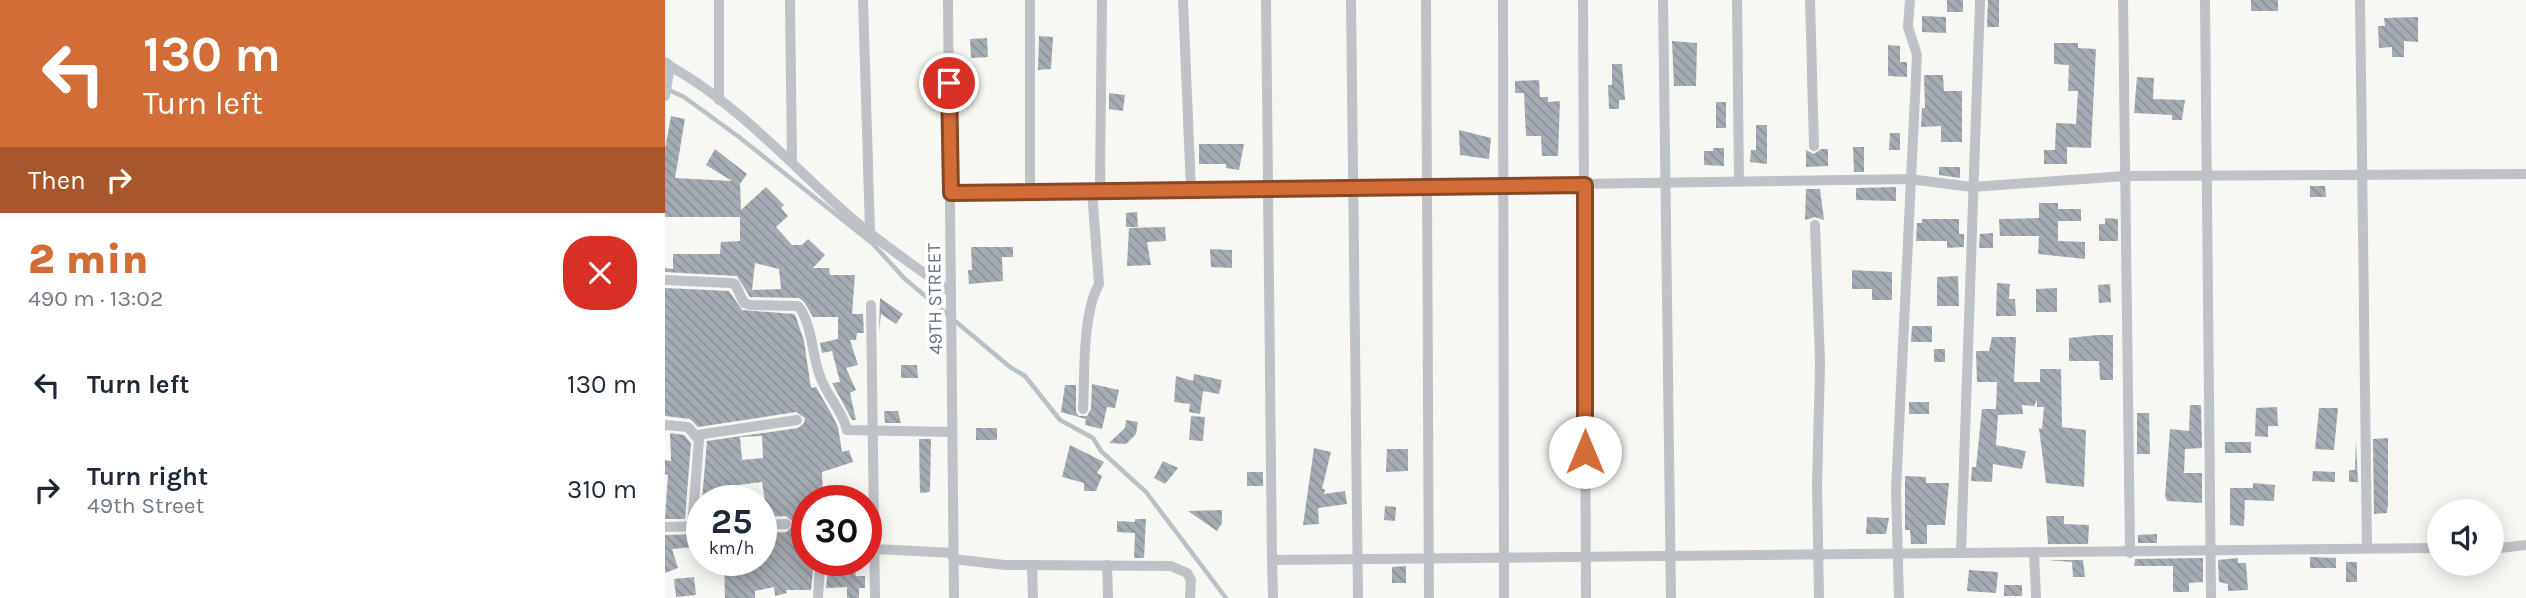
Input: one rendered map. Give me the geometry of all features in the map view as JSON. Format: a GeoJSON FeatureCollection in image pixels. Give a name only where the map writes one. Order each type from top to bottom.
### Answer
{"type":"FeatureCollection","features":[{"type":"Feature","properties":{"kind":"street"},"geometry":{"type":"LineString","coordinates":[[719,0],[719,100]]}},
{"type":"Feature","properties":{"kind":"street"},"geometry":{"type":"LineString","coordinates":[[790,0],[792,161]]}},
{"type":"Feature","properties":{"kind":"street"},"geometry":{"type":"LineString","coordinates":[[863,0],[870,231]]}},
{"type":"Feature","properties":{"kind":"street","name":"49TH STREET"},"geometry":{"type":"LineString","coordinates":[[948,0],[954,598]]}},
{"type":"Feature","properties":{"kind":"street"},"geometry":{"type":"LineString","coordinates":[[1030,0],[1030,192]]}},
{"type":"Feature","properties":{"kind":"street"},"geometry":{"type":"LineString","coordinates":[[1083,409],[1089,317],[1094,294],[1100,284],[1096,191],[1103,0]]}},
{"type":"Feature","properties":{"kind":"street"},"geometry":{"type":"LineString","coordinates":[[1183,0],[1191,190]]}},
{"type":"Feature","properties":{"kind":"street"},"geometry":{"type":"LineString","coordinates":[[1266,0],[1273,598]]}},
{"type":"Feature","properties":{"kind":"street"},"geometry":{"type":"LineString","coordinates":[[1352,0],[1356,186],[1358,598]]}},
{"type":"Feature","properties":{"kind":"street"},"geometry":{"type":"LineString","coordinates":[[1426,0],[1429,598]]}},
{"type":"Feature","properties":{"kind":"street"},"geometry":{"type":"LineString","coordinates":[[1503,0],[1504,598]]}},
{"type":"Feature","properties":{"kind":"street"},"geometry":{"type":"LineString","coordinates":[[1583,0],[1586,598]]}},
{"type":"Feature","properties":{"kind":"street"},"geometry":{"type":"LineString","coordinates":[[1663,0],[1668,184],[1671,598]]}},
{"type":"Feature","properties":{"kind":"street"},"geometry":{"type":"LineString","coordinates":[[1737,0],[1738,182]]}},
{"type":"Feature","properties":{"kind":"street"},"geometry":{"type":"LineString","coordinates":[[1810,0],[1814,146]]}},
{"type":"Feature","properties":{"kind":"street"},"geometry":{"type":"LineString","coordinates":[[1899,598],[1896,490],[1917,55],[1908,27],[1910,0]]}},
{"type":"Feature","properties":{"kind":"street"},"geometry":{"type":"LineString","coordinates":[[1961,551],[1980,0]]}},
{"type":"Feature","properties":{"kind":"street"},"geometry":{"type":"LineString","coordinates":[[2123,0],[2130,553]]}},
{"type":"Feature","properties":{"kind":"street"},"geometry":{"type":"LineString","coordinates":[[2205,0],[2211,598]]}},
{"type":"Feature","properties":{"kind":"street"},"geometry":{"type":"LineString","coordinates":[[2360,0],[2367,547]]}},
{"type":"Feature","properties":{"kind":"street"},"geometry":{"type":"LineString","coordinates":[[665,96],[668,67],[719,100],[792,161],[840,208],[950,294]]}},
{"type":"Feature","properties":{"kind":"street"},"geometry":{"type":"LineString","coordinates":[[951,193],[1909,180],[1972,187],[2125,176],[2526,174]]}},
{"type":"Feature","properties":{"kind":"street"},"geometry":{"type":"LineString","coordinates":[[1815,225],[1820,363],[1819,598]]}},
{"type":"Feature","properties":{"kind":"street"},"geometry":{"type":"LineString","coordinates":[[665,280],[730,283],[735,284],[744,303],[798,306],[820,377],[832,402],[841,410],[847,430],[952,432]]}},
{"type":"Feature","properties":{"kind":"street"},"geometry":{"type":"LineString","coordinates":[[871,304],[873,485]]}},
{"type":"Feature","properties":{"kind":"street"},"geometry":{"type":"LineString","coordinates":[[665,425],[682,425],[697,435],[797,420]]}},
{"type":"Feature","properties":{"kind":"street"},"geometry":{"type":"LineString","coordinates":[[697,435],[698,485]]}},
{"type":"Feature","properties":{"kind":"street"},"geometry":{"type":"LineString","coordinates":[[777,524],[786,524]]}},
{"type":"Feature","properties":{"kind":"street"},"geometry":{"type":"LineString","coordinates":[[665,527],[686,526]]}},
{"type":"Feature","properties":{"kind":"street"},"geometry":{"type":"LineString","coordinates":[[2504,548],[2526,545]]}},
{"type":"Feature","properties":{"kind":"street"},"geometry":{"type":"LineString","coordinates":[[1272,560],[1357,562],[1669,555],[1818,556],[1961,551],[2210,553],[2367,547],[2427,548]]}},
{"type":"Feature","properties":{"kind":"street"},"geometry":{"type":"LineString","coordinates":[[882,550],[1032,565],[1158,565],[1187,573],[1191,580],[1190,598]]}},
{"type":"Feature","properties":{"kind":"street"},"geometry":{"type":"LineString","coordinates":[[2034,552],[2036,598]]}},
{"type":"Feature","properties":{"kind":"street"},"geometry":{"type":"LineString","coordinates":[[1032,565],[1033,598]]}},
{"type":"Feature","properties":{"kind":"street"},"geometry":{"type":"LineString","coordinates":[[1107,565],[1108,598]]}},
{"type":"Feature","properties":{"kind":"street"},"geometry":{"type":"LineString","coordinates":[[818,598],[819,576]]}},
{"type":"Feature","properties":{"kind":"street"},"geometry":{"type":"LineString","coordinates":[[875,576],[875,598]]}},
{"type":"Feature","properties":{"kind":"building"},"geometry":{"type":"Polygon","coordinates":[[[1947,0],[1963,0],[1963,12],[1947,12],[1947,0]]]}},
{"type":"Feature","properties":{"kind":"building"},"geometry":{"type":"Polygon","coordinates":[[[1988,0],[1999,0],[1999,27],[1987,27],[1988,0]]]}},
{"type":"Feature","properties":{"kind":"building"},"geometry":{"type":"Polygon","coordinates":[[[2251,0],[2278,0],[2278,11],[2251,11],[2251,0]]]}},
{"type":"Feature","properties":{"kind":"building"},"geometry":{"type":"Polygon","coordinates":[[[1922,16],[1946,17],[1946,33],[1922,32],[1922,16]]]}},
{"type":"Feature","properties":{"kind":"building"},"geometry":{"type":"Polygon","coordinates":[[[2418,17],[2418,42],[2404,41],[2404,57],[2392,57],[2392,47],[2379,48],[2378,26],[2385,26],[2384,18],[2418,17]]]}},
{"type":"Feature","properties":{"kind":"building"},"geometry":{"type":"Polygon","coordinates":[[[1039,36],[1053,37],[1051,69],[1038,70],[1039,36]]]}},
{"type":"Feature","properties":{"kind":"building"},"geometry":{"type":"Polygon","coordinates":[[[987,38],[988,57],[971,58],[970,39],[987,38]]]}},
{"type":"Feature","properties":{"kind":"building"},"geometry":{"type":"Polygon","coordinates":[[[1672,41],[1697,43],[1696,86],[1674,86],[1672,41]]]}},
{"type":"Feature","properties":{"kind":"building"},"geometry":{"type":"Polygon","coordinates":[[[2054,43],[2078,43],[2078,48],[2096,49],[2091,148],[2067,147],[2067,164],[2044,164],[2044,150],[2055,150],[2056,123],[2076,124],[2078,91],[2068,91],[2069,65],[2054,64],[2054,43]]]}},
{"type":"Feature","properties":{"kind":"building"},"geometry":{"type":"Polygon","coordinates":[[[1888,45],[1900,46],[1900,62],[1907,62],[1907,77],[1888,76],[1888,45]]]}},
{"type":"Feature","properties":{"kind":"building"},"geometry":{"type":"Polygon","coordinates":[[[1612,64],[1622,64],[1625,100],[1619,100],[1619,109],[1609,109],[1608,85],[1612,85],[1612,64]]]}},
{"type":"Feature","properties":{"kind":"building"},"geometry":{"type":"Polygon","coordinates":[[[1924,75],[1943,75],[1944,91],[1962,91],[1962,142],[1941,142],[1941,126],[1921,127],[1922,108],[1925,108],[1924,75]]]}},
{"type":"Feature","properties":{"kind":"building"},"geometry":{"type":"Polygon","coordinates":[[[2137,77],[2154,78],[2153,99],[2185,100],[2182,120],[2172,120],[2172,115],[2134,113],[2137,77]]]}},
{"type":"Feature","properties":{"kind":"building"},"geometry":{"type":"Polygon","coordinates":[[[1539,80],[1540,97],[1548,97],[1548,102],[1560,101],[1558,156],[1542,156],[1541,136],[1526,136],[1524,93],[1515,93],[1515,81],[1539,80]]]}},
{"type":"Feature","properties":{"kind":"building"},"geometry":{"type":"Polygon","coordinates":[[[1109,93],[1125,95],[1123,111],[1109,109],[1109,93]]]}},
{"type":"Feature","properties":{"kind":"building"},"geometry":{"type":"Polygon","coordinates":[[[1716,102],[1726,102],[1726,128],[1716,128],[1716,102]]]}},
{"type":"Feature","properties":{"kind":"building"},"geometry":{"type":"Polygon","coordinates":[[[671,116],[685,119],[675,178],[732,181],[706,165],[715,149],[747,174],[740,184],[741,210],[766,187],[784,205],[781,208],[788,216],[776,227],[792,245],[802,245],[808,239],[825,255],[813,268],[829,268],[830,275],[855,275],[852,314],[863,314],[864,333],[857,333],[856,340],[850,340],[858,365],[846,368],[856,390],[850,393],[856,420],[852,420],[832,383],[840,382],[832,351],[822,353],[820,343],[838,339],[838,317],[813,317],[799,298],[750,297],[737,276],[665,272],[665,268],[673,269],[673,254],[720,254],[721,242],[740,241],[740,217],[665,217],[665,149],[671,116]],[[755,263],[752,290],[781,289],[779,269],[755,263]]]}},
{"type":"Feature","properties":{"kind":"building"},"geometry":{"type":"Polygon","coordinates":[[[1756,125],[1767,125],[1767,164],[1750,162],[1751,150],[1756,150],[1756,125]]]}},
{"type":"Feature","properties":{"kind":"building"},"geometry":{"type":"Polygon","coordinates":[[[1459,130],[1491,138],[1489,159],[1460,155],[1459,130]]]}},
{"type":"Feature","properties":{"kind":"building"},"geometry":{"type":"Polygon","coordinates":[[[1890,133],[1900,133],[1900,150],[1889,150],[1890,133]]]}},
{"type":"Feature","properties":{"kind":"building"},"geometry":{"type":"Polygon","coordinates":[[[1199,144],[1244,144],[1239,170],[1226,168],[1226,164],[1199,164],[1199,144]]]}},
{"type":"Feature","properties":{"kind":"building"},"geometry":{"type":"Polygon","coordinates":[[[1853,147],[1864,147],[1864,172],[1854,172],[1853,147]]]}},
{"type":"Feature","properties":{"kind":"building"},"geometry":{"type":"Polygon","coordinates":[[[1713,148],[1724,148],[1724,166],[1704,165],[1704,151],[1713,151],[1713,148]]]}},
{"type":"Feature","properties":{"kind":"building"},"geometry":{"type":"Polygon","coordinates":[[[1821,149],[1828,149],[1828,166],[1806,167],[1806,150],[1814,154],[1821,149]]]}},
{"type":"Feature","properties":{"kind":"building"},"geometry":{"type":"Polygon","coordinates":[[[1939,167],[1960,167],[1960,178],[1939,175],[1939,167]]]}},
{"type":"Feature","properties":{"kind":"building"},"geometry":{"type":"Polygon","coordinates":[[[2310,186],[2325,186],[2326,197],[2310,197],[2310,186]]]}},
{"type":"Feature","properties":{"kind":"building"},"geometry":{"type":"Polygon","coordinates":[[[1896,187],[1896,201],[1856,200],[1856,188],[1896,187]]]}},
{"type":"Feature","properties":{"kind":"building"},"geometry":{"type":"Polygon","coordinates":[[[1806,189],[1820,189],[1824,220],[1815,217],[1805,220],[1806,189]]]}},
{"type":"Feature","properties":{"kind":"building"},"geometry":{"type":"Polygon","coordinates":[[[2039,203],[2058,203],[2058,209],[2081,209],[2081,221],[2058,221],[2058,241],[2085,242],[2085,259],[2038,254],[2039,236],[2000,236],[1999,219],[2039,218],[2039,203]]]}},
{"type":"Feature","properties":{"kind":"building"},"geometry":{"type":"Polygon","coordinates":[[[1137,212],[1138,227],[1126,227],[1126,213],[1137,212]]]}},
{"type":"Feature","properties":{"kind":"building"},"geometry":{"type":"Polygon","coordinates":[[[2105,218],[2118,219],[2118,241],[2099,241],[2099,224],[2105,224],[2105,218]]]}},
{"type":"Feature","properties":{"kind":"building"},"geometry":{"type":"Polygon","coordinates":[[[1922,219],[1959,219],[1959,234],[1964,234],[1964,247],[1947,248],[1947,241],[1916,241],[1917,223],[1922,223],[1922,219]]]}},
{"type":"Feature","properties":{"kind":"building"},"geometry":{"type":"Polygon","coordinates":[[[1165,227],[1166,241],[1147,242],[1151,265],[1127,266],[1129,228],[1165,227]]]}},
{"type":"Feature","properties":{"kind":"building"},"geometry":{"type":"Polygon","coordinates":[[[1993,233],[1993,248],[1979,248],[1980,234],[1993,233]]]}},
{"type":"Feature","properties":{"kind":"building"},"geometry":{"type":"Polygon","coordinates":[[[971,247],[1013,247],[1013,257],[1002,257],[1003,281],[969,284],[968,270],[972,270],[971,247]]]}},
{"type":"Feature","properties":{"kind":"building"},"geometry":{"type":"Polygon","coordinates":[[[1210,249],[1232,250],[1232,268],[1211,267],[1210,249]]]}},
{"type":"Feature","properties":{"kind":"building"},"geometry":{"type":"Polygon","coordinates":[[[1852,270],[1892,272],[1892,300],[1872,300],[1872,289],[1852,289],[1852,270]]]}},
{"type":"Feature","properties":{"kind":"building"},"geometry":{"type":"Polygon","coordinates":[[[1958,276],[1959,306],[1937,306],[1937,277],[1958,276]]]}},
{"type":"Feature","properties":{"kind":"building"},"geometry":{"type":"Polygon","coordinates":[[[1997,283],[2010,284],[2009,299],[2015,299],[2016,316],[1996,316],[1997,283]]]}},
{"type":"Feature","properties":{"kind":"building"},"geometry":{"type":"Polygon","coordinates":[[[2110,284],[2111,302],[2099,303],[2098,285],[2110,284]]]}},
{"type":"Feature","properties":{"kind":"building"},"geometry":{"type":"Polygon","coordinates":[[[665,288],[729,291],[742,310],[794,314],[804,341],[811,388],[816,387],[831,413],[838,427],[842,452],[849,450],[853,462],[822,472],[822,485],[791,485],[791,520],[786,516],[777,516],[777,485],[762,485],[762,482],[703,485],[707,441],[798,428],[805,418],[796,412],[698,427],[690,419],[665,416],[665,288]],[[762,436],[740,437],[742,460],[763,458],[762,436]]]}},
{"type":"Feature","properties":{"kind":"building"},"geometry":{"type":"Polygon","coordinates":[[[2057,288],[2057,312],[2036,312],[2036,289],[2057,288]]]}},
{"type":"Feature","properties":{"kind":"building"},"geometry":{"type":"Polygon","coordinates":[[[880,298],[903,314],[896,324],[881,314],[879,332],[880,298]]]}},
{"type":"Feature","properties":{"kind":"building"},"geometry":{"type":"Polygon","coordinates":[[[1912,326],[1932,326],[1932,342],[1911,342],[1912,326]]]}},
{"type":"Feature","properties":{"kind":"building"},"geometry":{"type":"Polygon","coordinates":[[[2113,335],[2113,380],[2100,380],[2099,361],[2069,361],[2069,338],[2113,335]]]}},
{"type":"Feature","properties":{"kind":"building"},"geometry":{"type":"Polygon","coordinates":[[[1992,337],[2016,337],[2014,382],[2040,382],[2040,369],[2061,369],[2062,427],[2086,430],[2084,487],[2046,483],[2039,428],[2042,429],[2044,407],[2037,407],[2037,400],[2034,406],[2022,405],[2023,414],[1998,415],[1996,445],[2026,451],[2022,469],[1993,464],[1992,482],[1971,481],[1972,467],[1976,467],[1982,409],[1996,409],[1997,382],[1977,382],[1976,351],[1989,351],[1992,337]]]}},
{"type":"Feature","properties":{"kind":"building"},"geometry":{"type":"Polygon","coordinates":[[[1934,349],[1945,349],[1945,362],[1934,362],[1934,349]]]}},
{"type":"Feature","properties":{"kind":"building"},"geometry":{"type":"Polygon","coordinates":[[[901,365],[917,365],[918,378],[901,378],[901,365]]]}},
{"type":"Feature","properties":{"kind":"building"},"geometry":{"type":"Polygon","coordinates":[[[1194,374],[1222,380],[1219,394],[1203,391],[1200,414],[1189,412],[1190,404],[1174,402],[1176,376],[1193,381],[1194,374]]]}},
{"type":"Feature","properties":{"kind":"building"},"geometry":{"type":"Polygon","coordinates":[[[1092,384],[1119,390],[1115,408],[1107,407],[1102,429],[1085,425],[1086,419],[1061,412],[1065,385],[1076,385],[1076,412],[1079,416],[1087,416],[1091,409],[1092,384]]]}},
{"type":"Feature","properties":{"kind":"building"},"geometry":{"type":"Polygon","coordinates":[[[1909,402],[1929,402],[1929,414],[1909,414],[1909,402]]]}},
{"type":"Feature","properties":{"kind":"building"},"geometry":{"type":"Polygon","coordinates":[[[2190,405],[2201,405],[2202,448],[2185,449],[2184,473],[2202,473],[2202,503],[2167,501],[2165,496],[2170,429],[2189,431],[2190,405]]]}},
{"type":"Feature","properties":{"kind":"building"},"geometry":{"type":"Polygon","coordinates":[[[2277,407],[2278,426],[2268,426],[2268,437],[2255,436],[2256,408],[2277,407]]]}},
{"type":"Feature","properties":{"kind":"building"},"geometry":{"type":"Polygon","coordinates":[[[2319,408],[2338,408],[2334,450],[2315,449],[2319,408]]]}},
{"type":"Feature","properties":{"kind":"building"},"geometry":{"type":"Polygon","coordinates":[[[884,411],[898,411],[901,423],[885,423],[884,411]]]}},
{"type":"Feature","properties":{"kind":"building"},"geometry":{"type":"Polygon","coordinates":[[[2137,413],[2149,413],[2150,454],[2137,454],[2137,413]]]}},
{"type":"Feature","properties":{"kind":"building"},"geometry":{"type":"Polygon","coordinates":[[[1191,416],[1205,417],[1203,441],[1189,440],[1191,416]]]}},
{"type":"Feature","properties":{"kind":"building"},"geometry":{"type":"Polygon","coordinates":[[[1126,420],[1138,422],[1136,434],[1126,444],[1109,443],[1125,428],[1126,420]]]}},
{"type":"Feature","properties":{"kind":"building"},"geometry":{"type":"Polygon","coordinates":[[[976,428],[997,428],[997,440],[976,440],[976,428]]]}},
{"type":"Feature","properties":{"kind":"building"},"geometry":{"type":"Polygon","coordinates":[[[670,433],[684,435],[691,443],[685,519],[665,519],[668,475],[665,474],[665,460],[671,461],[670,433]]]}},
{"type":"Feature","properties":{"kind":"building"},"geometry":{"type":"Polygon","coordinates":[[[2388,438],[2387,513],[2374,514],[2373,439],[2388,438]]]}},
{"type":"Feature","properties":{"kind":"building"},"geometry":{"type":"Polygon","coordinates":[[[919,439],[931,439],[930,492],[920,493],[919,439]]]}},
{"type":"Feature","properties":{"kind":"building"},"geometry":{"type":"Polygon","coordinates":[[[2356,440],[2358,482],[2349,482],[2349,470],[2355,470],[2356,440]]]}},
{"type":"Feature","properties":{"kind":"building"},"geometry":{"type":"Polygon","coordinates":[[[2225,442],[2251,442],[2251,453],[2225,453],[2225,442]]]}},
{"type":"Feature","properties":{"kind":"building"},"geometry":{"type":"Polygon","coordinates":[[[1070,445],[1104,462],[1097,473],[1102,476],[1096,491],[1084,491],[1084,483],[1062,477],[1070,445]]]}},
{"type":"Feature","properties":{"kind":"building"},"geometry":{"type":"Polygon","coordinates":[[[1314,448],[1331,452],[1322,489],[1325,489],[1324,494],[1345,491],[1347,504],[1318,508],[1319,524],[1303,525],[1314,448]]]}},
{"type":"Feature","properties":{"kind":"building"},"geometry":{"type":"Polygon","coordinates":[[[1387,449],[1408,449],[1408,471],[1386,472],[1387,449]]]}},
{"type":"Feature","properties":{"kind":"building"},"geometry":{"type":"Polygon","coordinates":[[[1163,461],[1178,468],[1165,484],[1154,478],[1163,461]]]}},
{"type":"Feature","properties":{"kind":"building"},"geometry":{"type":"Polygon","coordinates":[[[2313,471],[2335,472],[2335,482],[2312,481],[2313,471]]]}},
{"type":"Feature","properties":{"kind":"building"},"geometry":{"type":"Polygon","coordinates":[[[1247,472],[1263,472],[1263,486],[1247,486],[1247,472]]]}},
{"type":"Feature","properties":{"kind":"building"},"geometry":{"type":"Polygon","coordinates":[[[1905,476],[1926,477],[1926,483],[1949,483],[1945,525],[1927,525],[1927,544],[1911,544],[1910,530],[1905,530],[1905,476]]]}},
{"type":"Feature","properties":{"kind":"building"},"geometry":{"type":"Polygon","coordinates":[[[2253,483],[2275,485],[2274,501],[2245,500],[2244,526],[2230,525],[2230,488],[2253,488],[2253,483]]]}},
{"type":"Feature","properties":{"kind":"building"},"geometry":{"type":"Polygon","coordinates":[[[1385,506],[1396,507],[1395,521],[1384,520],[1385,506]]]}},
{"type":"Feature","properties":{"kind":"building"},"geometry":{"type":"Polygon","coordinates":[[[1222,510],[1222,523],[1217,531],[1188,511],[1222,510]]]}},
{"type":"Feature","properties":{"kind":"building"},"geometry":{"type":"Polygon","coordinates":[[[2046,516],[2064,516],[2064,524],[2089,525],[2088,544],[2048,544],[2046,516]]]}},
{"type":"Feature","properties":{"kind":"building"},"geometry":{"type":"Polygon","coordinates":[[[1867,517],[1889,518],[1886,534],[1866,534],[1867,517]]]}},
{"type":"Feature","properties":{"kind":"building"},"geometry":{"type":"Polygon","coordinates":[[[1135,519],[1146,519],[1144,558],[1134,558],[1135,533],[1117,532],[1117,521],[1135,522],[1135,519]]]}},
{"type":"Feature","properties":{"kind":"building"},"geometry":{"type":"Polygon","coordinates":[[[791,527],[791,576],[812,576],[811,590],[786,590],[787,593],[775,596],[774,587],[755,591],[755,598],[725,598],[724,576],[777,576],[777,532],[787,532],[791,527]]]}},
{"type":"Feature","properties":{"kind":"building"},"geometry":{"type":"Polygon","coordinates":[[[686,534],[686,548],[672,549],[678,568],[665,573],[665,535],[686,534]]]}},
{"type":"Feature","properties":{"kind":"building"},"geometry":{"type":"Polygon","coordinates":[[[2157,534],[2157,543],[2138,543],[2138,535],[2157,534]]]}},
{"type":"Feature","properties":{"kind":"building"},"geometry":{"type":"Polygon","coordinates":[[[2310,557],[2336,558],[2336,568],[2310,568],[2310,557]]]}},
{"type":"Feature","properties":{"kind":"building"},"geometry":{"type":"Polygon","coordinates":[[[2203,558],[2203,582],[2189,583],[2189,592],[2173,592],[2173,566],[2134,566],[2135,559],[2203,558]]]}},
{"type":"Feature","properties":{"kind":"building"},"geometry":{"type":"Polygon","coordinates":[[[2238,558],[2238,563],[2246,563],[2248,590],[2228,591],[2228,584],[2219,582],[2218,560],[2238,558]]]}},
{"type":"Feature","properties":{"kind":"building"},"geometry":{"type":"Polygon","coordinates":[[[2048,560],[2083,560],[2085,577],[2073,577],[2072,562],[2048,560]]]}},
{"type":"Feature","properties":{"kind":"building"},"geometry":{"type":"Polygon","coordinates":[[[2346,562],[2357,562],[2357,582],[2346,582],[2346,562]]]}},
{"type":"Feature","properties":{"kind":"building"},"geometry":{"type":"Polygon","coordinates":[[[1406,566],[1406,583],[1392,583],[1392,567],[1406,566]]]}},
{"type":"Feature","properties":{"kind":"building"},"geometry":{"type":"Polygon","coordinates":[[[1969,570],[1998,572],[1996,593],[1967,591],[1969,570]]]}},
{"type":"Feature","properties":{"kind":"building"},"geometry":{"type":"Polygon","coordinates":[[[827,576],[865,576],[865,588],[859,588],[859,598],[847,598],[847,587],[826,588],[827,576]]]}},
{"type":"Feature","properties":{"kind":"building"},"geometry":{"type":"Polygon","coordinates":[[[694,577],[696,595],[676,597],[674,579],[694,577]]]}},
{"type":"Feature","properties":{"kind":"building"},"geometry":{"type":"Polygon","coordinates":[[[2004,585],[2022,585],[2022,596],[2004,596],[2004,585]]]}},
{"type":"Feature","properties":{"kind":"waterway"},"geometry":{"type":"LineString","coordinates":[[669,90],[684,97],[739,137],[873,244],[905,279],[1010,367],[1025,376],[1060,420],[1093,438],[1101,451],[1146,492],[1226,598]]}},
{"type":"Feature","properties":{"kind":"route"},"geometry":{"type":"LineString","coordinates":[[949,83],[951,193],[1585,185],[1585,452]]}}]}
